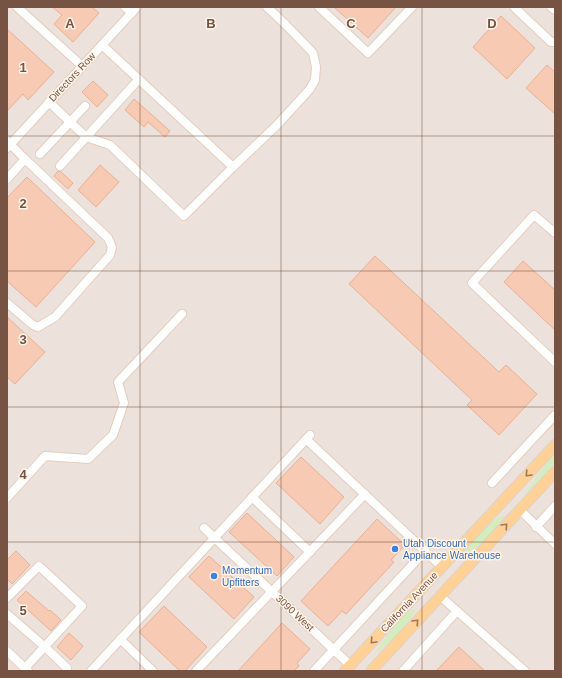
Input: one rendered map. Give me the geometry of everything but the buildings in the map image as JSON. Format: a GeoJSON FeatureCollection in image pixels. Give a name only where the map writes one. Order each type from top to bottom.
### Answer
{"type":"FeatureCollection","features":[{"type":"Feature","properties":{"kind":"main road","name":"California Avenue"},"geometry":{"type":"LineString","coordinates":[[351,669],[442,567],[555,445]]}},
{"type":"Feature","properties":{"kind":"main road","name":"California Avenue"},"geometry":{"type":"LineString","coordinates":[[371,671],[555,472]]}},
{"type":"Feature","properties":{"kind":"main road"},"geometry":{"type":"LineString","coordinates":[[506,498],[520,510]]}},
{"type":"Feature","properties":{"kind":"main road"},"geometry":{"type":"LineString","coordinates":[[434,576],[444,592]]}},
{"type":"Feature","properties":{"kind":"street"},"geometry":{"type":"LineString","coordinates":[[17,7],[82,66]]}},
{"type":"Feature","properties":{"kind":"street"},"geometry":{"type":"LineString","coordinates":[[125,7],[134,10]]}},
{"type":"Feature","properties":{"kind":"street"},"geometry":{"type":"LineString","coordinates":[[49,102],[86,137],[110,145],[184,216],[277,126],[310,89],[315,80],[316,67],[313,54],[286,24],[267,7]]}},
{"type":"Feature","properties":{"kind":"street"},"geometry":{"type":"LineString","coordinates":[[319,7],[368,53],[412,7]]}},
{"type":"Feature","properties":{"kind":"street"},"geometry":{"type":"LineString","coordinates":[[514,7],[551,42],[555,42]]}},
{"type":"Feature","properties":{"kind":"street"},"geometry":{"type":"LineString","coordinates":[[551,7],[555,10]]}},
{"type":"Feature","properties":{"kind":"street","name":"Directors Row"},"geometry":{"type":"LineString","coordinates":[[8,144],[134,10]]}},
{"type":"Feature","properties":{"kind":"street"},"geometry":{"type":"LineString","coordinates":[[102,45],[233,167]]}},
{"type":"Feature","properties":{"kind":"street"},"geometry":{"type":"LineString","coordinates":[[60,166],[139,79]]}},
{"type":"Feature","properties":{"kind":"street"},"geometry":{"type":"LineString","coordinates":[[40,154],[85,106]]}},
{"type":"Feature","properties":{"kind":"street"},"geometry":{"type":"LineString","coordinates":[[7,303],[33,325],[38,327],[54,317],[110,255],[112,247],[108,238],[8,144]]}},
{"type":"Feature","properties":{"kind":"street"},"geometry":{"type":"LineString","coordinates":[[7,179],[25,159]]}},
{"type":"Feature","properties":{"kind":"street"},"geometry":{"type":"LineString","coordinates":[[555,233],[534,215],[472,283],[555,362]]}},
{"type":"Feature","properties":{"kind":"street"},"geometry":{"type":"LineString","coordinates":[[7,498],[45,456],[88,459],[113,435],[124,403],[118,382],[182,314]]}},
{"type":"Feature","properties":{"kind":"street"},"geometry":{"type":"LineString","coordinates":[[492,483],[554,416]]}},
{"type":"Feature","properties":{"kind":"street"},"geometry":{"type":"LineString","coordinates":[[91,671],[308,437],[365,494],[442,567]]}},
{"type":"Feature","properties":{"kind":"street"},"geometry":{"type":"LineString","coordinates":[[196,671],[365,494]]}},
{"type":"Feature","properties":{"kind":"street"},"geometry":{"type":"LineString","coordinates":[[252,497],[310,552]]}},
{"type":"Feature","properties":{"kind":"street"},"geometry":{"type":"LineString","coordinates":[[536,527],[555,506]]}},
{"type":"Feature","properties":{"kind":"street"},"geometry":{"type":"LineString","coordinates":[[520,510],[555,544]]}},
{"type":"Feature","properties":{"kind":"street","name":"3090 West"},"geometry":{"type":"LineString","coordinates":[[204,528],[333,649],[351,669]]}},
{"type":"Feature","properties":{"kind":"street"},"geometry":{"type":"LineString","coordinates":[[314,671],[425,551]]}},
{"type":"Feature","properties":{"kind":"street"},"geometry":{"type":"LineString","coordinates":[[7,598],[39,566],[82,606],[45,646],[27,670],[7,651]]}},
{"type":"Feature","properties":{"kind":"street"},"geometry":{"type":"LineString","coordinates":[[444,592],[457,611],[525,671]]}},
{"type":"Feature","properties":{"kind":"street"},"geometry":{"type":"LineString","coordinates":[[403,671],[457,611]]}},
{"type":"Feature","properties":{"kind":"street"},"geometry":{"type":"LineString","coordinates":[[7,614],[45,646],[67,668]]}},
{"type":"Feature","properties":{"kind":"street"},"geometry":{"type":"LineString","coordinates":[[120,639],[153,671]]}},
{"type":"Feature","properties":{"kind":"shaded area"},"geometry":{"type":"Polygon","coordinates":[[[7,7],[555,7],[555,671],[7,671],[7,7]]]}},
{"type":"Feature","properties":{"kind":"green space"},"geometry":{"type":"Polygon","coordinates":[[[555,452],[555,463],[524,496],[552,454],[555,452]]]}},
{"type":"Feature","properties":{"kind":"green space"},"geometry":{"type":"Polygon","coordinates":[[[507,515],[480,545],[453,561],[492,520],[507,515]]]}},
{"type":"Feature","properties":{"kind":"green space"},"geometry":{"type":"Polygon","coordinates":[[[417,608],[398,634],[374,654],[403,615],[417,608]]]}},
{"type":"Feature","properties":{"kind":"place","name":"Utah Discount Appliance Warehouse"},"geometry":{"type":"Point","coordinates":[395,549]}},
{"type":"Feature","properties":{"kind":"place","name":"Momentum Upfitters"},"geometry":{"type":"Point","coordinates":[214,576]}}]}
